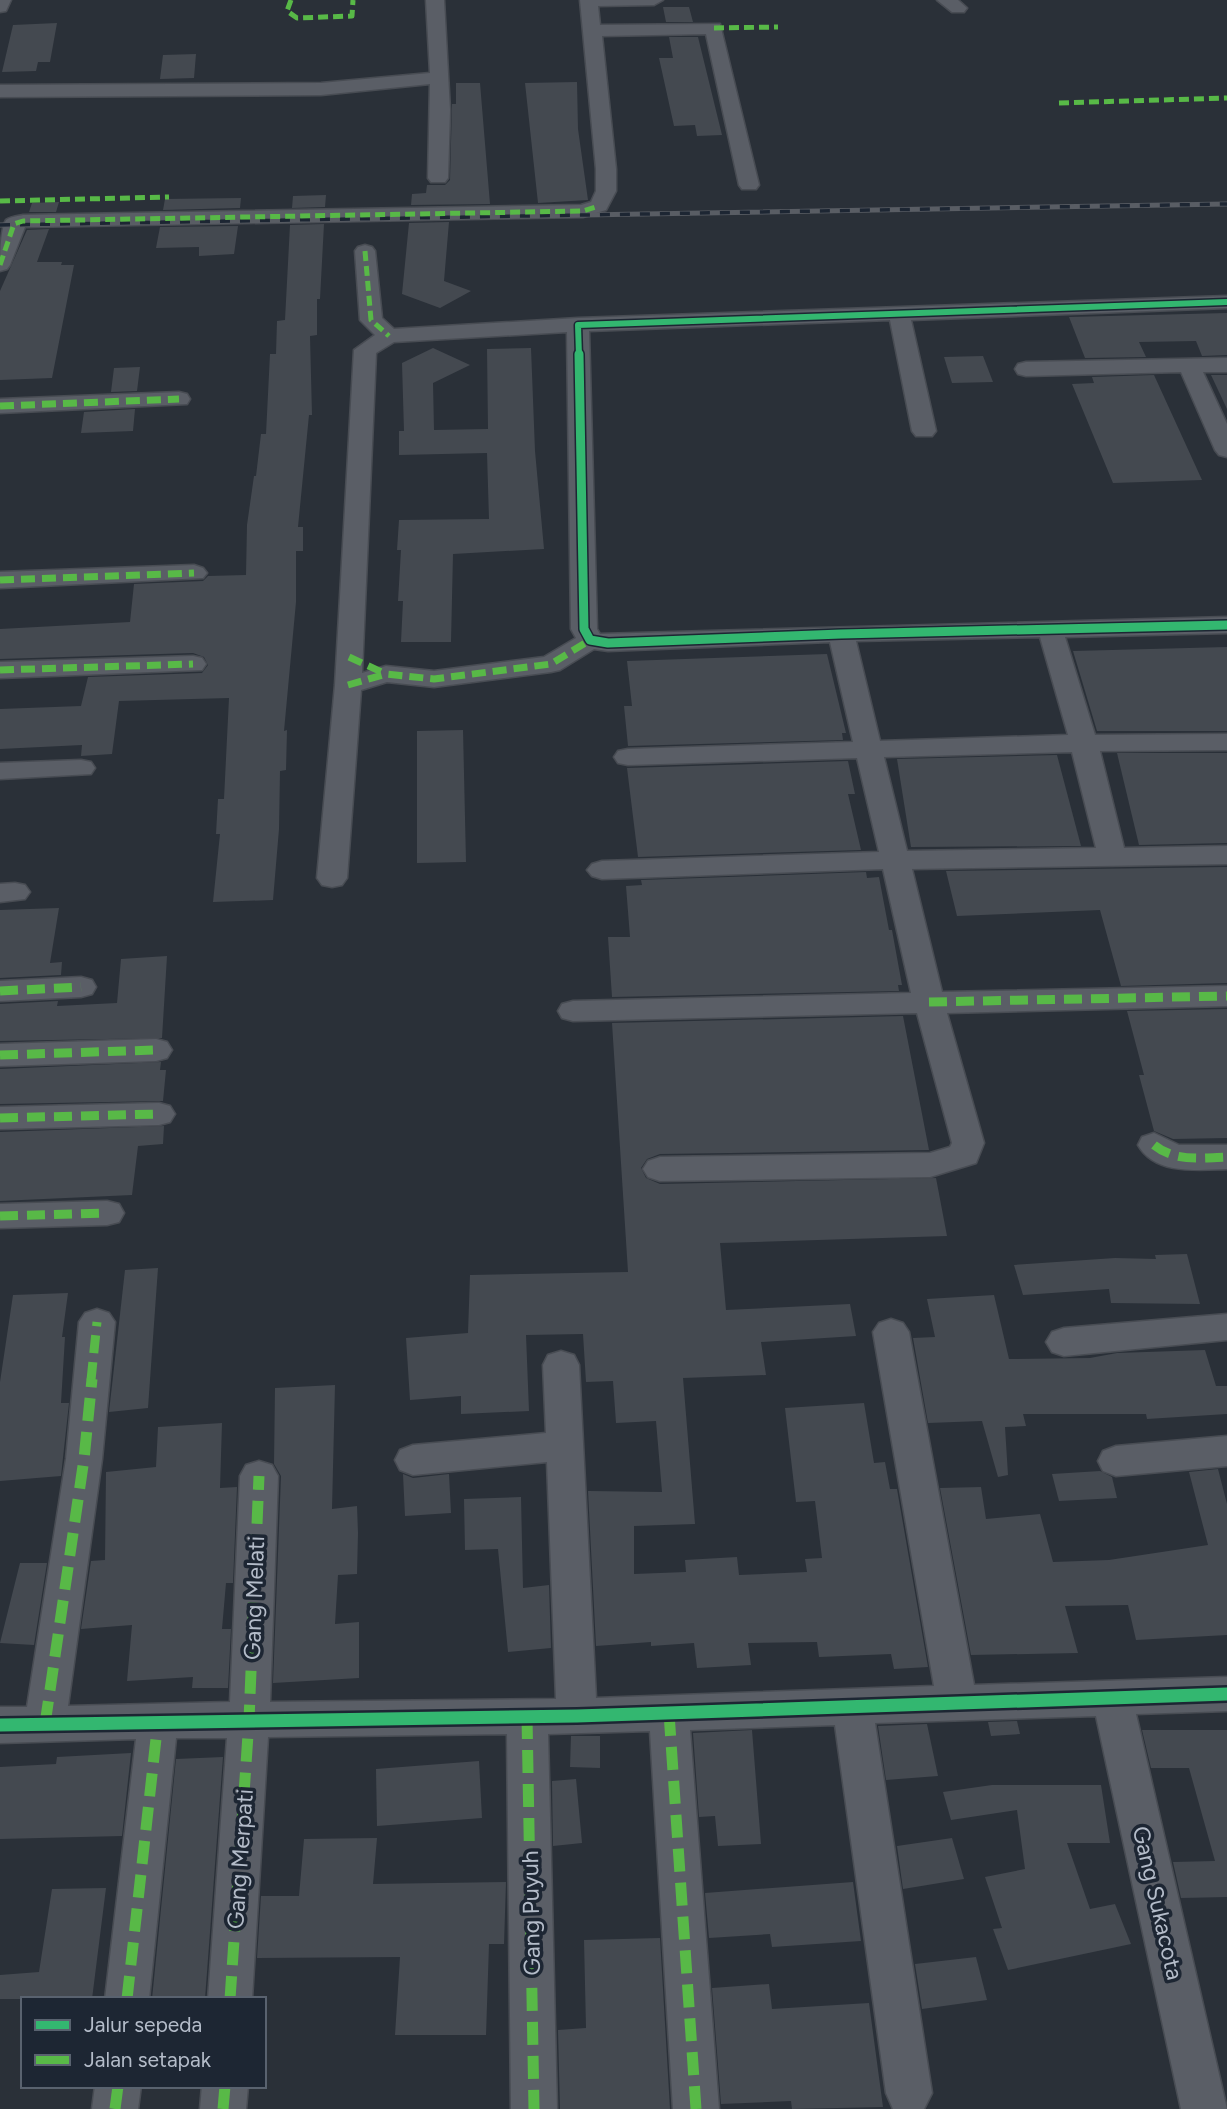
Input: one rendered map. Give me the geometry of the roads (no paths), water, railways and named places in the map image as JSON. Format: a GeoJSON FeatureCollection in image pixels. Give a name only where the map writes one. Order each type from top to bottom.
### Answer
{"type":"FeatureCollection","features":[{"type":"Feature","properties":{"kind":"street"},"geometry":{"type":"LineString","coordinates":[[0,7],[2,0]]}},
{"type":"Feature","properties":{"kind":"street"},"geometry":{"type":"LineString","coordinates":[[435,0],[441,110],[438,178]]}},
{"type":"Feature","properties":{"kind":"street"},"geometry":{"type":"LineString","coordinates":[[0,265],[14,224],[23,221],[583,211],[599,206],[606,191],[606,169],[589,0],[654,0]]}},
{"type":"Feature","properties":{"kind":"street"},"geometry":{"type":"LineString","coordinates":[[592,31],[714,28],[749,185]]}},
{"type":"Feature","properties":{"kind":"street"},"geometry":{"type":"LineString","coordinates":[[0,91],[321,89],[440,78]]}},
{"type":"Feature","properties":{"kind":"street"},"geometry":{"type":"LineString","coordinates":[[365,250],[371,320],[389,336]]}},
{"type":"Feature","properties":{"kind":"street"},"geometry":{"type":"LineString","coordinates":[[332,878],[348,685],[365,350],[389,336],[578,325],[1227,302]]}},
{"type":"Feature","properties":{"kind":"street"},"geometry":{"type":"LineString","coordinates":[[899,314],[924,431]]}},
{"type":"Feature","properties":{"kind":"street"},"geometry":{"type":"LineString","coordinates":[[578,325],[584,629],[590,640]]}},
{"type":"Feature","properties":{"kind":"street"},"geometry":{"type":"LineString","coordinates":[[1189,365],[1227,450]]}},
{"type":"Feature","properties":{"kind":"street"},"geometry":{"type":"LineString","coordinates":[[1026,369],[1227,365]]}},
{"type":"Feature","properties":{"kind":"street"},"geometry":{"type":"LineString","coordinates":[[0,406],[179,399]]}},
{"type":"Feature","properties":{"kind":"street"},"geometry":{"type":"LineString","coordinates":[[0,580],[194,573]]}},
{"type":"Feature","properties":{"kind":"street"},"geometry":{"type":"LineString","coordinates":[[349,657],[386,674],[434,680],[508,672],[551,664],[590,640],[608,643],[841,634],[1227,625]]}},
{"type":"Feature","properties":{"kind":"street"},"geometry":{"type":"LineString","coordinates":[[1050,628],[1084,743],[1112,856]]}},
{"type":"Feature","properties":{"kind":"street"},"geometry":{"type":"LineString","coordinates":[[660,1169],[930,1165],[964,1155],[968,1143],[929,1002],[841,634]]}},
{"type":"Feature","properties":{"kind":"street"},"geometry":{"type":"LineString","coordinates":[[0,670],[193,664]]}},
{"type":"Feature","properties":{"kind":"street"},"geometry":{"type":"LineString","coordinates":[[348,685],[386,674]]}},
{"type":"Feature","properties":{"kind":"street"},"geometry":{"type":"LineString","coordinates":[[628,757],[868,748],[1227,742]]}},
{"type":"Feature","properties":{"kind":"street"},"geometry":{"type":"LineString","coordinates":[[0,771],[81,768]]}},
{"type":"Feature","properties":{"kind":"street"},"geometry":{"type":"LineString","coordinates":[[602,870],[895,860],[1227,855]]}},
{"type":"Feature","properties":{"kind":"street"},"geometry":{"type":"LineString","coordinates":[[0,991],[81,987]]}},
{"type":"Feature","properties":{"kind":"street"},"geometry":{"type":"LineString","coordinates":[[573,1011],[1227,996]]}},
{"type":"Feature","properties":{"kind":"street"},"geometry":{"type":"LineString","coordinates":[[0,1055],[156,1049]]}},
{"type":"Feature","properties":{"kind":"street"},"geometry":{"type":"LineString","coordinates":[[0,1118],[159,1114]]}},
{"type":"Feature","properties":{"kind":"street"},"geometry":{"type":"LineString","coordinates":[[1154,1145],[1163,1155],[1175,1158],[1227,1157]]}},
{"type":"Feature","properties":{"kind":"street"},"geometry":{"type":"LineString","coordinates":[[0,1216],[107,1213]]}},
{"type":"Feature","properties":{"kind":"street"},"geometry":{"type":"LineString","coordinates":[[45,1724],[85,1459],[97,1322]]}},
{"type":"Feature","properties":{"kind":"street"},"geometry":{"type":"LineString","coordinates":[[1064,1342],[1227,1327]]}},
{"type":"Feature","properties":{"kind":"street"},"geometry":{"type":"LineString","coordinates":[[891,1332],[957,1703]]}},
{"type":"Feature","properties":{"kind":"street"},"geometry":{"type":"LineString","coordinates":[[561,1366],[577,1716]]}},
{"type":"Feature","properties":{"kind":"street"},"geometry":{"type":"LineString","coordinates":[[413,1460],[564,1446]]}},
{"type":"Feature","properties":{"kind":"street"},"geometry":{"type":"LineString","coordinates":[[1116,1461],[1227,1451]]}},
{"type":"Feature","properties":{"kind":"street","name":"Gang Melati"},"geometry":{"type":"LineString","coordinates":[[249,1720],[259,1476]]}},
{"type":"Feature","properties":{"kind":"street"},"geometry":{"type":"LineString","coordinates":[[0,1725],[158,1720],[577,1716],[1227,1694]]}},
{"type":"Feature","properties":{"kind":"street","name":"Gang Sukacota"},"geometry":{"type":"LineString","coordinates":[[1112,1698],[1204,2109]]}},
{"type":"Feature","properties":{"kind":"street"},"geometry":{"type":"LineString","coordinates":[[852,1706],[909,2093]]}},
{"type":"Feature","properties":{"kind":"street"},"geometry":{"type":"LineString","coordinates":[[669,1713],[696,2109]]}},
{"type":"Feature","properties":{"kind":"street","name":"Gang Puyuh"},"geometry":{"type":"LineString","coordinates":[[527,1716],[534,2109]]}},
{"type":"Feature","properties":{"kind":"street"},"geometry":{"type":"LineString","coordinates":[[127,1997],[158,1720]]}},
{"type":"Feature","properties":{"kind":"street","name":"Gang Merpati"},"geometry":{"type":"LineString","coordinates":[[230,1997],[249,1720]]}},
{"type":"Feature","properties":{"kind":"street"},"geometry":{"type":"LineString","coordinates":[[115,2109],[118,2088]]}},
{"type":"Feature","properties":{"kind":"street"},"geometry":{"type":"LineString","coordinates":[[223,2109],[225,2088]]}},
{"type":"Feature","properties":{"kind":"railway"},"geometry":{"type":"LineString","coordinates":[[0,225],[1227,204]]}}]}
